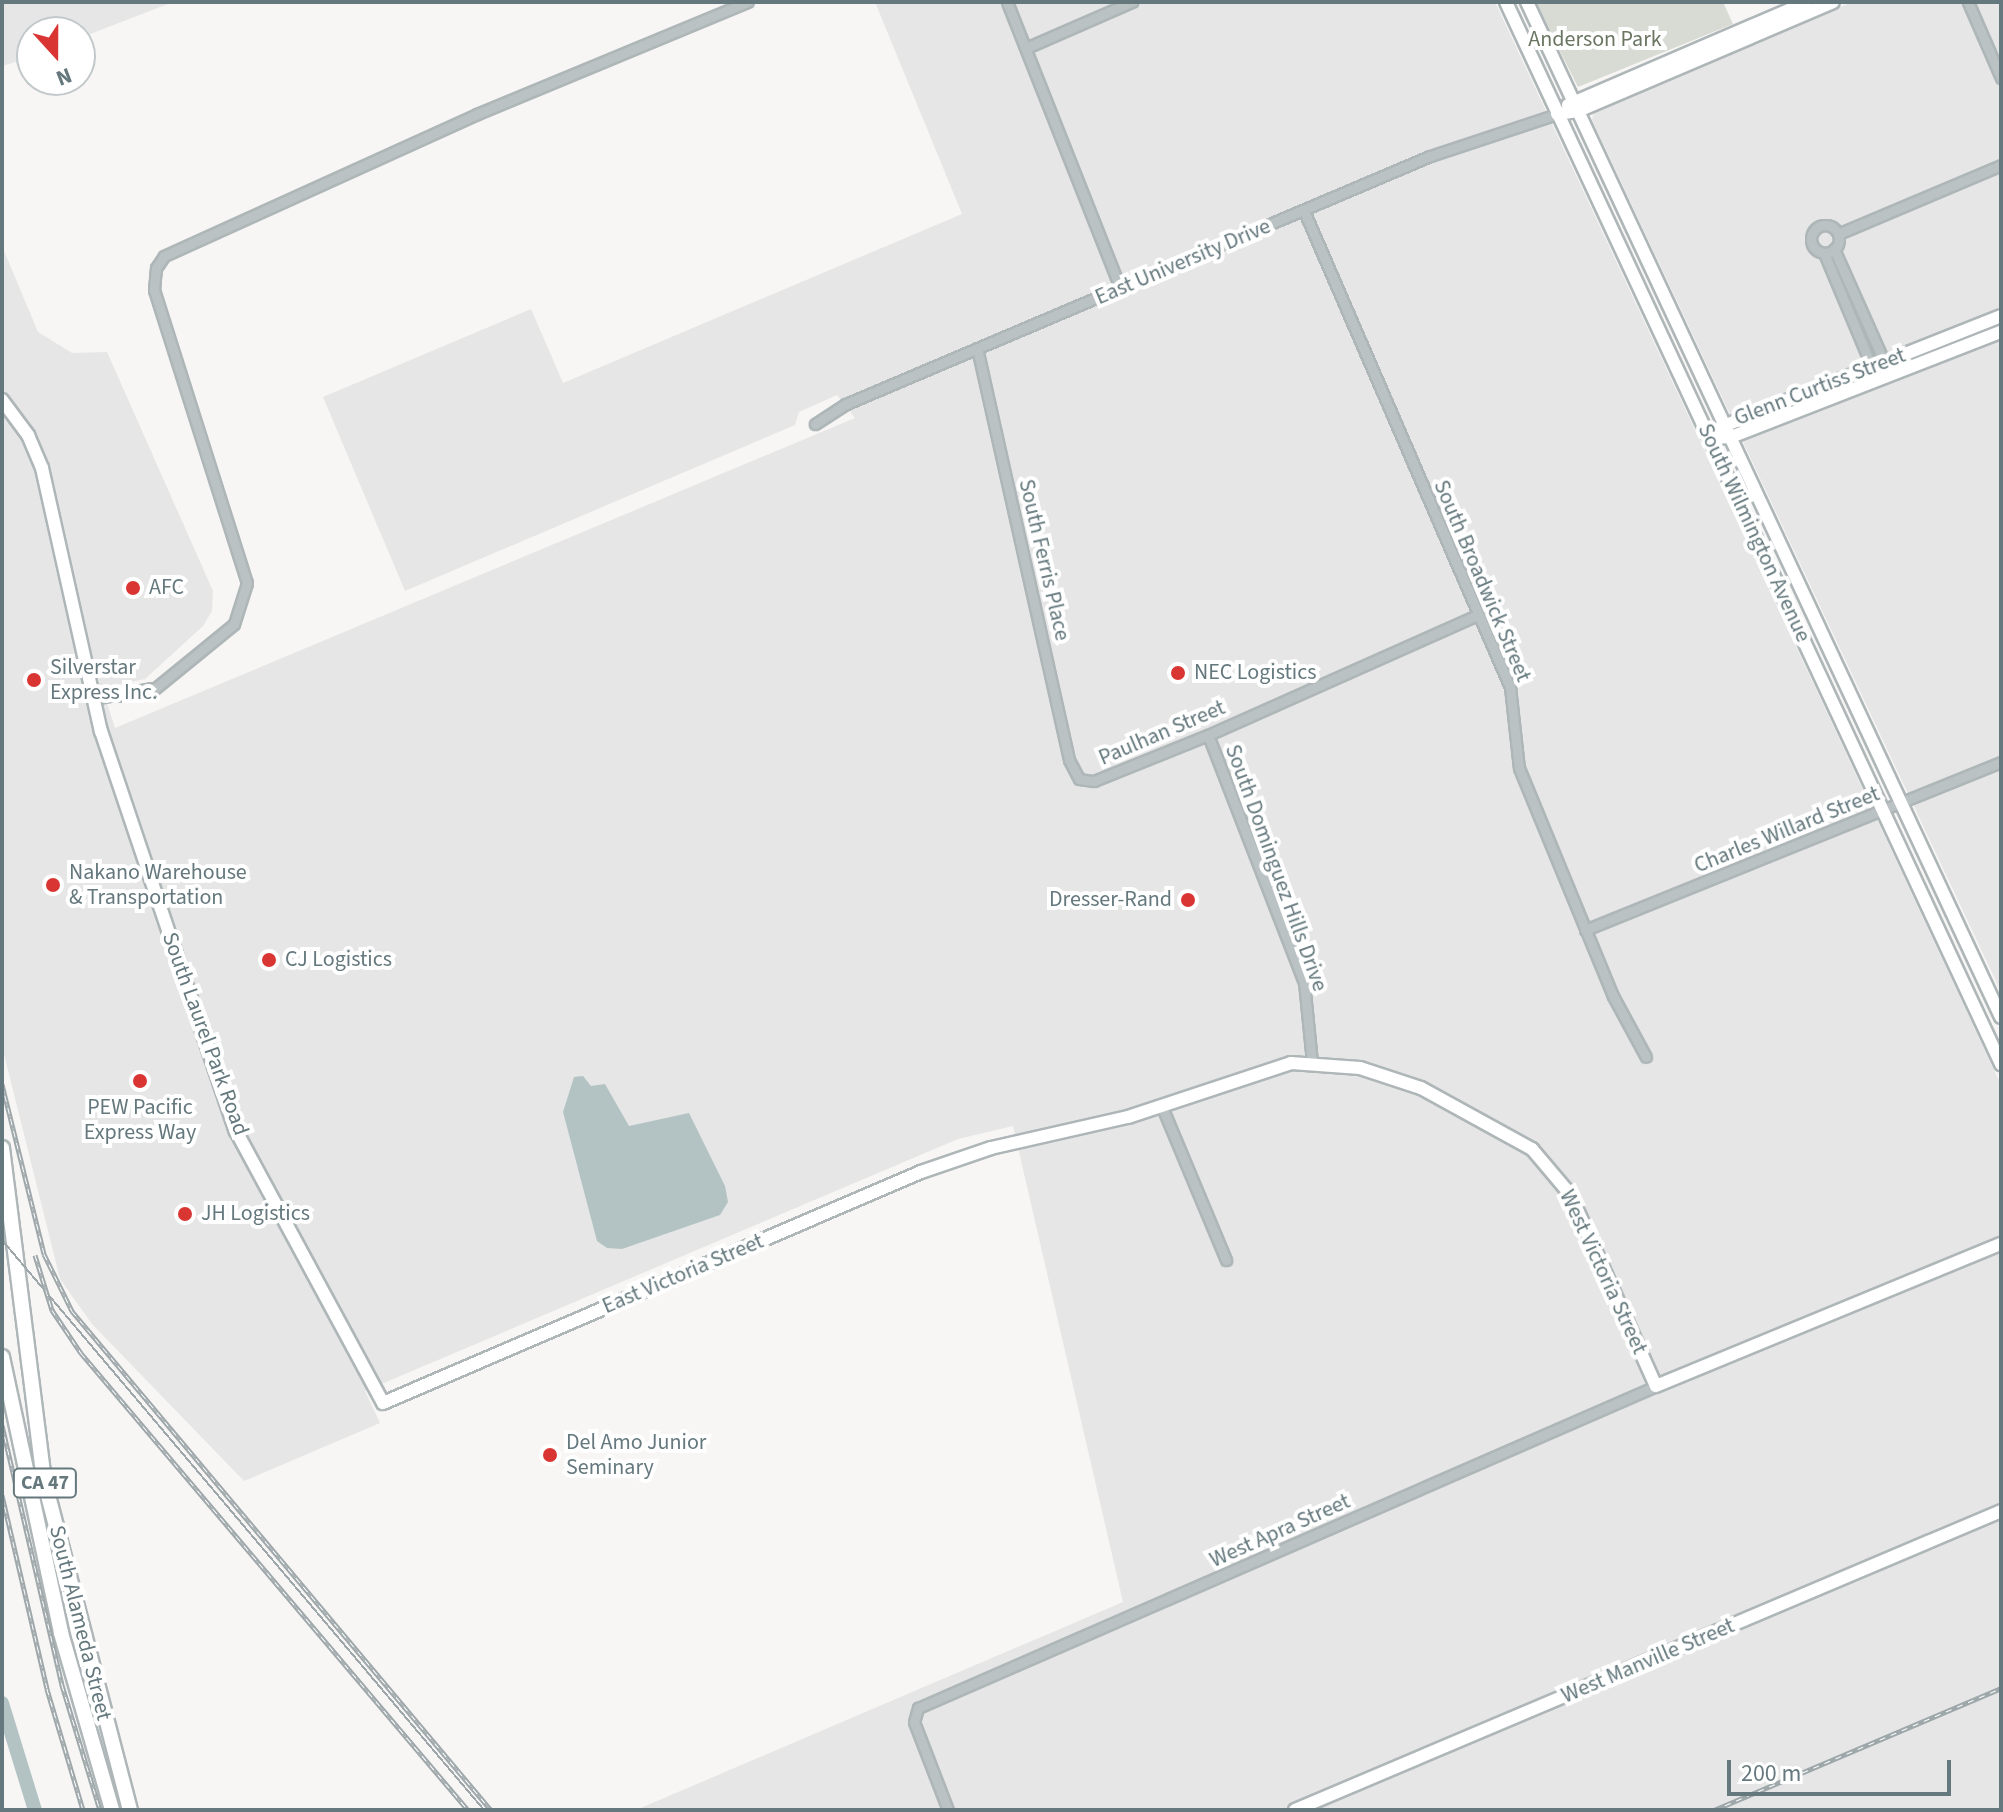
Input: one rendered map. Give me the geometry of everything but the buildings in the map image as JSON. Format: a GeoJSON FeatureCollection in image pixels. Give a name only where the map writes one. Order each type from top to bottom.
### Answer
{"type":"FeatureCollection","features":[{"type":"Feature","properties":{"kind":"main road","name":"South Alameda Street"},"geometry":{"type":"LineString","coordinates":[[2,1148],[44,1480],[130,1810]]}},
{"type":"Feature","properties":{"kind":"main road","name":"South Alameda Street"},"geometry":{"type":"LineString","coordinates":[[2,1357],[61,1633],[112,1810]]}},
{"type":"Feature","properties":{"kind":"main road"},"geometry":{"type":"LineString","coordinates":[[82,1705],[99,1700]]}},
{"type":"Feature","properties":{"kind":"street"},"geometry":{"type":"LineString","coordinates":[[93,699],[152,688],[234,624],[247,583],[154,290],[156,268],[164,256],[477,114],[748,2]]}},
{"type":"Feature","properties":{"kind":"street"},"geometry":{"type":"LineString","coordinates":[[1007,2],[1120,288]]}},
{"type":"Feature","properties":{"kind":"street"},"geometry":{"type":"LineString","coordinates":[[1026,48],[1132,2]]}},
{"type":"Feature","properties":{"kind":"street","name":"South Wilmington Avenue"},"geometry":{"type":"LineString","coordinates":[[1506,2],[2001,1064]]}},
{"type":"Feature","properties":{"kind":"street","name":"South Wilmington Avenue"},"geometry":{"type":"LineString","coordinates":[[1527,2],[2001,1017]]}},
{"type":"Feature","properties":{"kind":"street","name":"East University Drive"},"geometry":{"type":"LineString","coordinates":[[1576,106],[1807,2]]}},
{"type":"Feature","properties":{"kind":"street","name":"East University Drive"},"geometry":{"type":"LineString","coordinates":[[815,424],[846,404],[1430,156],[1557,114],[1833,2]]}},
{"type":"Feature","properties":{"kind":"street"},"geometry":{"type":"LineString","coordinates":[[1968,2],[2001,78]]}},
{"type":"Feature","properties":{"kind":"street"},"geometry":{"type":"LineString","coordinates":[[1877,380],[1829,251],[1838,234],[2001,165]]}},
{"type":"Feature","properties":{"kind":"street","name":"South Broadwick Street"},"geometry":{"type":"LineString","coordinates":[[1304,211],[1510,687],[1519,768],[1585,930],[1646,1057]]}},
{"type":"Feature","properties":{"kind":"street"},"geometry":{"type":"LineString","coordinates":[[1838,234],[1825,226],[1815,229],[1812,244],[1829,251],[1890,375]]}},
{"type":"Feature","properties":{"kind":"street","name":"Glenn Curtiss Street"},"geometry":{"type":"LineString","coordinates":[[1710,438],[1724,424],[2001,316]]}},
{"type":"Feature","properties":{"kind":"street","name":"Glenn Curtiss Street"},"geometry":{"type":"LineString","coordinates":[[1710,438],[1731,437],[2001,332]]}},
{"type":"Feature","properties":{"kind":"street","name":"South Ferris Place"},"geometry":{"type":"LineString","coordinates":[[977,348],[1069,760],[1079,779]]}},
{"type":"Feature","properties":{"kind":"street","name":"South Laurel Park Road"},"geometry":{"type":"LineString","coordinates":[[2,400],[28,435],[42,468],[93,699],[236,1131],[369,1377]]}},
{"type":"Feature","properties":{"kind":"street","name":"Paulhan Street"},"geometry":{"type":"LineString","coordinates":[[1079,779],[1094,781],[1208,735],[1478,615]]}},
{"type":"Feature","properties":{"kind":"street","name":"South Dominguez Hills Drive"},"geometry":{"type":"LineString","coordinates":[[1208,735],[1304,982],[1312,1062]]}},
{"type":"Feature","properties":{"kind":"street","name":"Charles Willard Street"},"geometry":{"type":"LineString","coordinates":[[1585,930],[2001,762]]}},
{"type":"Feature","properties":{"kind":"street","name":"West Victoria Street"},"geometry":{"type":"LineString","coordinates":[[1014,1142],[1162,1107],[1267,1067],[1312,1062],[1360,1068],[1421,1088],[1532,1149],[1570,1194],[1656,1386]]}},
{"type":"Feature","properties":{"kind":"street"},"geometry":{"type":"LineString","coordinates":[[1162,1107],[1226,1260]]}},
{"type":"Feature","properties":{"kind":"street","name":"East Victoria Street"},"geometry":{"type":"LineString","coordinates":[[369,1377],[383,1403],[921,1172],[1014,1142]]}},
{"type":"Feature","properties":{"kind":"street"},"geometry":{"type":"LineString","coordinates":[[1656,1386],[2001,1244]]}},
{"type":"Feature","properties":{"kind":"street","name":"West Apra Street"},"geometry":{"type":"LineString","coordinates":[[948,1810],[914,1722],[918,1708],[1656,1386]]}},
{"type":"Feature","properties":{"kind":"street","name":"West Manville Street"},"geometry":{"type":"LineString","coordinates":[[1295,1810],[2001,1511]]}},
{"type":"Feature","properties":{"kind":"shaded area"},"geometry":{"type":"Polygon","coordinates":[[[2,2],[173,2],[96,32],[96,16],[16,16],[16,62],[2,66],[2,2]]]}},
{"type":"Feature","properties":{"kind":"shaded area"},"geometry":{"type":"Polygon","coordinates":[[[875,2],[1495,2],[2001,1085],[2001,1810],[636,1810],[1123,1602],[1013,1126],[958,1139],[365,1391],[380,1423],[244,1481],[92,1324],[60,1279],[2,1046],[2,246],[38,332],[72,353],[107,352],[213,591],[212,611],[203,626],[145,679],[102,688],[115,728],[855,418],[837,395],[799,412],[795,425],[405,591],[323,397],[531,309],[563,383],[962,214],[875,2]]]}},
{"type":"Feature","properties":{"kind":"shaded area"},"geometry":{"type":"Polygon","coordinates":[[[1852,2],[2001,2],[2001,992],[1592,120],[1594,111],[1852,2]]]}},
{"type":"Feature","properties":{"kind":"shaded area"},"geometry":{"type":"Polygon","coordinates":[[[583,1076],[591,1086],[605,1084],[629,1126],[689,1113],[725,1186],[728,1202],[720,1215],[622,1249],[607,1248],[597,1241],[563,1112],[574,1077],[583,1076]]]}},
{"type":"Feature","properties":{"kind":"green space","name":"Anderson Park"},"geometry":{"type":"Polygon","coordinates":[[[1535,2],[1723,2],[1733,24],[1578,87],[1535,2]]]}},
{"type":"Feature","properties":{"kind":"waterway"},"geometry":{"type":"LineString","coordinates":[[2,1703],[35,1810]]}},
{"type":"Feature","properties":{"kind":"tram line"},"geometry":{"type":"LineString","coordinates":[[2,1240],[484,1810]]}},
{"type":"Feature","properties":{"kind":"railway"},"geometry":{"type":"LineString","coordinates":[[2,1084],[44,1254],[72,1311],[491,1810]]}},
{"type":"Feature","properties":{"kind":"railway"},"geometry":{"type":"LineString","coordinates":[[35,1255],[52,1310],[81,1353],[468,1810]]}},
{"type":"Feature","properties":{"kind":"railway"},"geometry":{"type":"LineString","coordinates":[[2,1425],[62,1685],[100,1810]]}},
{"type":"Feature","properties":{"kind":"railway"},"geometry":{"type":"LineString","coordinates":[[2,1495],[47,1689],[83,1810]]}},
{"type":"Feature","properties":{"kind":"railway"},"geometry":{"type":"LineString","coordinates":[[1714,1810],[2001,1688]]}},
{"type":"Feature","properties":{"kind":"place","name":"AFC"},"geometry":{"type":"Point","coordinates":[133,588]}},
{"type":"Feature","properties":{"kind":"place","name":"NEC Logistics"},"geometry":{"type":"Point","coordinates":[1178,673]}},
{"type":"Feature","properties":{"kind":"place","name":"Silverstar Express Inc."},"geometry":{"type":"Point","coordinates":[34,680]}},
{"type":"Feature","properties":{"kind":"place","name":"Nakano Warehouse & Transportation"},"geometry":{"type":"Point","coordinates":[53,885]}},
{"type":"Feature","properties":{"kind":"place","name":"Dresser-Rand"},"geometry":{"type":"Point","coordinates":[1188,900]}},
{"type":"Feature","properties":{"kind":"place","name":"CJ Logistics"},"geometry":{"type":"Point","coordinates":[269,960]}},
{"type":"Feature","properties":{"kind":"place","name":"PEW Pacific Express Way"},"geometry":{"type":"Point","coordinates":[140,1081]}},
{"type":"Feature","properties":{"kind":"place","name":"JH Logistics"},"geometry":{"type":"Point","coordinates":[185,1214]}},
{"type":"Feature","properties":{"kind":"place","name":"Del Amo Junior Seminary"},"geometry":{"type":"Point","coordinates":[550,1455]}}]}
